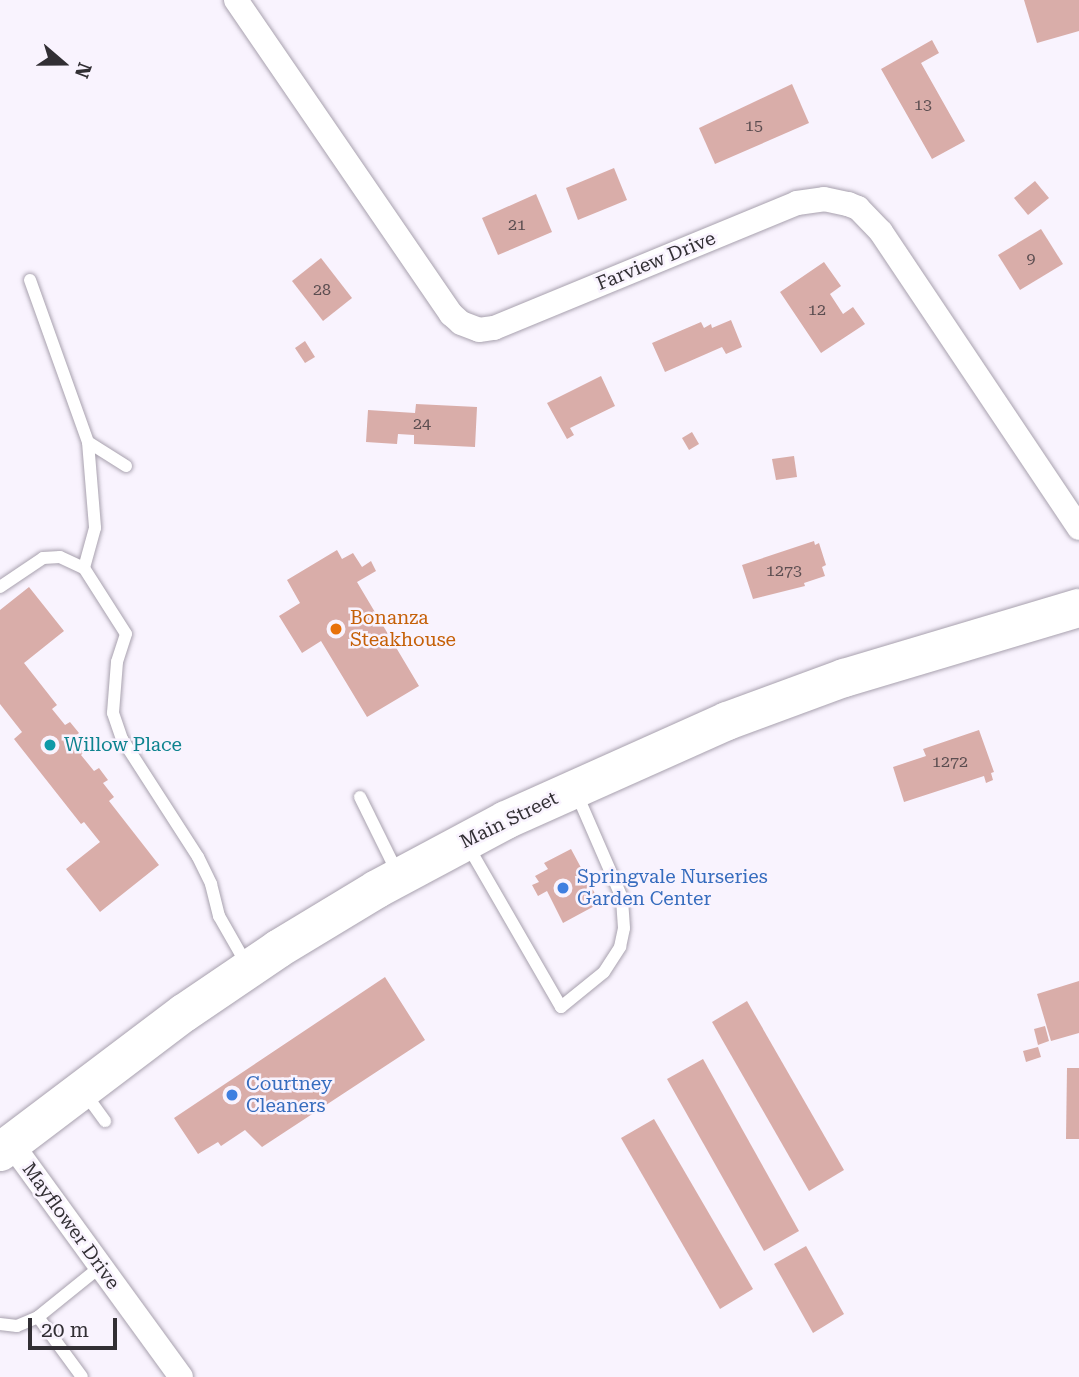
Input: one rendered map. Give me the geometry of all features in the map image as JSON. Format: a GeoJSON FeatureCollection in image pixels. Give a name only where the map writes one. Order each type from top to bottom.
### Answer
{"type":"FeatureCollection","features":[{"type":"Feature","properties":{"kind":"highway","name":"Main Street"},"geometry":{"type":"LineString","coordinates":[[5,1147],[81,1088],[249,968],[400,877],[465,842],[727,720],[844,678],[1079,608]]}},
{"type":"Feature","properties":{"kind":"street","name":"Farview Drive"},"geometry":{"type":"LineString","coordinates":[[236,0],[451,314],[461,323],[479,330],[494,328],[797,203],[824,198],[848,204],[867,216],[881,232],[1079,528]]}},
{"type":"Feature","properties":{"kind":"street","name":"Mayflower Drive"},"geometry":{"type":"LineString","coordinates":[[5,1147],[100,1267],[181,1377]]}},
{"type":"Feature","properties":{"kind":"lane"},"geometry":{"type":"LineString","coordinates":[[30,280],[88,442],[94,528],[84,568]]}},
{"type":"Feature","properties":{"kind":"lane"},"geometry":{"type":"LineString","coordinates":[[88,442],[126,466]]}},
{"type":"Feature","properties":{"kind":"lane"},"geometry":{"type":"LineString","coordinates":[[0,587],[43,558],[60,557],[84,568],[126,634],[117,662],[113,713],[122,739],[198,857],[211,884],[219,916],[249,968]]}},
{"type":"Feature","properties":{"kind":"lane"},"geometry":{"type":"LineString","coordinates":[[465,842],[561,1007],[604,972],[620,947],[624,928],[622,898],[574,789]]}},
{"type":"Feature","properties":{"kind":"lane"},"geometry":{"type":"LineString","coordinates":[[360,797],[400,877]]}},
{"type":"Feature","properties":{"kind":"lane"},"geometry":{"type":"LineString","coordinates":[[81,1088],[105,1121]]}},
{"type":"Feature","properties":{"kind":"lane"},"geometry":{"type":"LineString","coordinates":[[0,1324],[17,1326],[38,1317],[100,1267]]}},
{"type":"Feature","properties":{"kind":"lane"},"geometry":{"type":"LineString","coordinates":[[38,1317],[82,1377]]}},
{"type":"Feature","properties":{"kind":"building"},"geometry":{"type":"Polygon","coordinates":[[[1024,0],[1079,0],[1079,31],[1037,43],[1024,0]]]}},
{"type":"Feature","properties":{"kind":"building"},"geometry":{"type":"Polygon","coordinates":[[[932,40],[939,53],[921,63],[965,141],[932,159],[881,69],[932,40]]]}},
{"type":"Feature","properties":{"kind":"building"},"geometry":{"type":"Polygon","coordinates":[[[792,84],[809,123],[715,164],[699,128],[792,84]]]}},
{"type":"Feature","properties":{"kind":"building"},"geometry":{"type":"Polygon","coordinates":[[[614,168],[627,200],[578,220],[566,188],[614,168]]]}},
{"type":"Feature","properties":{"kind":"building"},"geometry":{"type":"Polygon","coordinates":[[[1035,181],[1049,198],[1028,215],[1014,198],[1035,181]]]}},
{"type":"Feature","properties":{"kind":"building"},"geometry":{"type":"Polygon","coordinates":[[[536,194],[552,232],[498,255],[482,218],[536,194]]]}},
{"type":"Feature","properties":{"kind":"building"},"geometry":{"type":"Polygon","coordinates":[[[1041,229],[1063,264],[1020,290],[998,255],[1041,229]]]}},
{"type":"Feature","properties":{"kind":"building"},"geometry":{"type":"Polygon","coordinates":[[[321,258],[352,298],[323,321],[292,281],[321,258]]]}},
{"type":"Feature","properties":{"kind":"building"},"geometry":{"type":"Polygon","coordinates":[[[824,262],[841,286],[830,294],[843,314],[853,307],[865,324],[821,353],[780,292],[824,262]]]}},
{"type":"Feature","properties":{"kind":"building"},"geometry":{"type":"Polygon","coordinates":[[[731,320],[742,347],[726,354],[722,347],[665,372],[652,343],[701,322],[704,328],[711,324],[712,328],[731,320]]]}},
{"type":"Feature","properties":{"kind":"building"},"geometry":{"type":"Polygon","coordinates":[[[305,341],[315,357],[305,363],[295,348],[305,341]]]}},
{"type":"Feature","properties":{"kind":"building"},"geometry":{"type":"Polygon","coordinates":[[[601,376],[615,406],[570,428],[574,435],[567,439],[547,403],[601,376]]]}},
{"type":"Feature","properties":{"kind":"building"},"geometry":{"type":"Polygon","coordinates":[[[416,404],[477,407],[475,447],[414,444],[414,435],[398,434],[397,444],[366,442],[368,410],[415,413],[416,404]]]}},
{"type":"Feature","properties":{"kind":"building"},"geometry":{"type":"Polygon","coordinates":[[[692,432],[699,444],[689,450],[682,438],[692,432]]]}},
{"type":"Feature","properties":{"kind":"building"},"geometry":{"type":"Polygon","coordinates":[[[794,456],[797,477],[776,480],[772,459],[794,456]]]}},
{"type":"Feature","properties":{"kind":"building"},"geometry":{"type":"Polygon","coordinates":[[[814,541],[815,545],[819,543],[826,565],[822,567],[825,576],[804,583],[805,586],[753,599],[742,565],[814,541]]]}},
{"type":"Feature","properties":{"kind":"building","name":"Bonanza Steakhouse"},"geometry":{"type":"Polygon","coordinates":[[[337,550],[342,559],[353,553],[362,567],[371,561],[376,571],[357,582],[419,686],[367,717],[321,641],[302,653],[279,616],[300,603],[287,580],[337,550]]]}},
{"type":"Feature","properties":{"kind":"building","name":"Willow Place"},"geometry":{"type":"Polygon","coordinates":[[[29,587],[64,631],[24,663],[57,705],[52,709],[65,725],[70,722],[79,733],[74,737],[85,751],[81,755],[94,771],[99,768],[108,780],[103,783],[114,797],[109,801],[159,865],[100,912],[66,869],[100,842],[84,822],[81,824],[14,739],[22,732],[0,704],[0,610],[29,587]]]}},
{"type":"Feature","properties":{"kind":"building"},"geometry":{"type":"Polygon","coordinates":[[[979,730],[994,772],[991,773],[993,780],[986,783],[984,776],[904,802],[893,767],[926,756],[923,749],[979,730]]]}},
{"type":"Feature","properties":{"kind":"building","name":"Springvale Nurseries Garden Center"},"geometry":{"type":"Polygon","coordinates":[[[571,849],[600,903],[563,923],[547,891],[538,896],[532,885],[539,882],[535,876],[548,869],[544,863],[571,849]]]}},
{"type":"Feature","properties":{"kind":"building"},"geometry":{"type":"Polygon","coordinates":[[[385,977],[425,1040],[262,1147],[245,1130],[221,1146],[218,1142],[198,1154],[174,1118],[385,977]]]}},
{"type":"Feature","properties":{"kind":"building"},"geometry":{"type":"Polygon","coordinates":[[[1079,981],[1079,1033],[1051,1041],[1037,994],[1079,981]]]}},
{"type":"Feature","properties":{"kind":"building"},"geometry":{"type":"Polygon","coordinates":[[[747,1001],[844,1170],[809,1191],[712,1022],[747,1001]]]}},
{"type":"Feature","properties":{"kind":"building"},"geometry":{"type":"Polygon","coordinates":[[[1045,1026],[1049,1041],[1038,1045],[1034,1029],[1045,1026]]]}},
{"type":"Feature","properties":{"kind":"building"},"geometry":{"type":"Polygon","coordinates":[[[1038,1047],[1041,1057],[1026,1062],[1023,1051],[1038,1047]]]}},
{"type":"Feature","properties":{"kind":"building"},"geometry":{"type":"Polygon","coordinates":[[[703,1059],[799,1231],[764,1251],[667,1079],[703,1059]]]}},
{"type":"Feature","properties":{"kind":"building"},"geometry":{"type":"Polygon","coordinates":[[[1067,1068],[1079,1068],[1079,1139],[1066,1139],[1067,1068]]]}},
{"type":"Feature","properties":{"kind":"building"},"geometry":{"type":"Polygon","coordinates":[[[654,1119],[753,1289],[720,1309],[621,1138],[654,1119]]]}},
{"type":"Feature","properties":{"kind":"building"},"geometry":{"type":"Polygon","coordinates":[[[806,1246],[844,1314],[813,1333],[774,1264],[806,1246]]]}},
{"type":"Feature","properties":{"kind":"place","name":"Bonanza Steakhouse"},"geometry":{"type":"Point","coordinates":[336,629]}},
{"type":"Feature","properties":{"kind":"place","name":"Willow Place"},"geometry":{"type":"Point","coordinates":[50,745]}},
{"type":"Feature","properties":{"kind":"place","name":"Springvale Nurseries Garden Center"},"geometry":{"type":"Point","coordinates":[563,888]}},
{"type":"Feature","properties":{"kind":"place","name":"Courtney Cleaners"},"geometry":{"type":"Point","coordinates":[232,1095]}}]}
